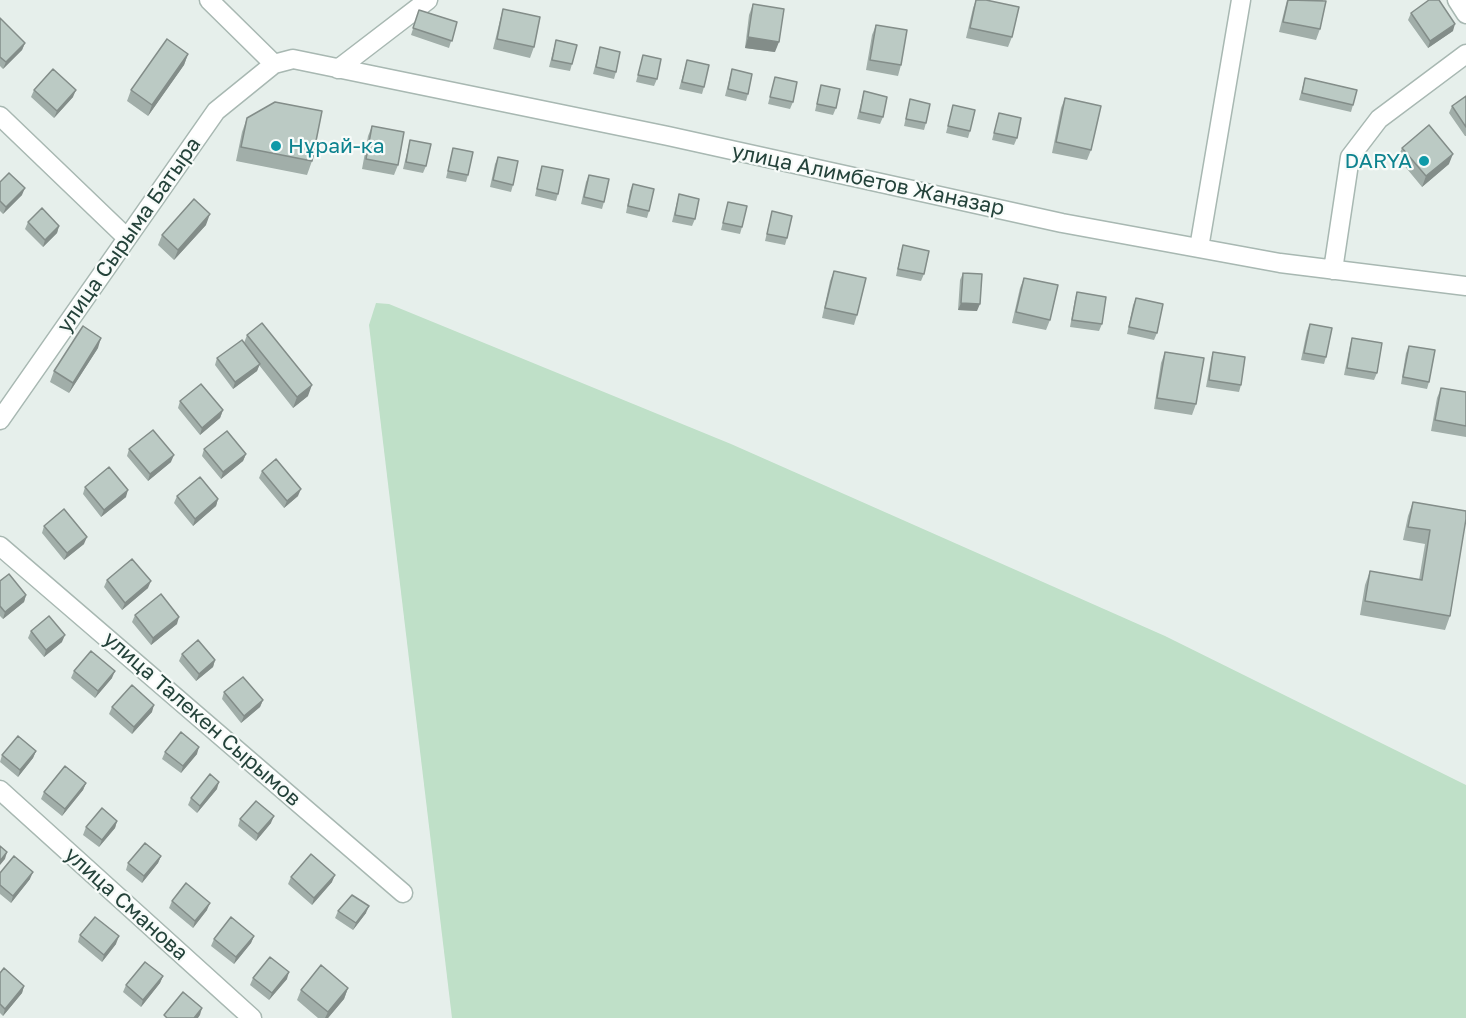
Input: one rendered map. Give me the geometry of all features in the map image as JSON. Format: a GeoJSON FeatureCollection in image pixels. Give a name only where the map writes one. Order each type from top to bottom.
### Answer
{"type":"FeatureCollection","features":[{"type":"Feature","properties":{"kind":"street"},"geometry":{"type":"LineString","coordinates":[[209,0],[274,64]]}},
{"type":"Feature","properties":{"kind":"street"},"geometry":{"type":"LineString","coordinates":[[338,69],[428,0]]}},
{"type":"Feature","properties":{"kind":"street"},"geometry":{"type":"LineString","coordinates":[[1199,248],[1241,0]]}},
{"type":"Feature","properties":{"kind":"street"},"geometry":{"type":"LineString","coordinates":[[1457,0],[1466,14]]}},
{"type":"Feature","properties":{"kind":"street"},"geometry":{"type":"LineString","coordinates":[[1333,270],[1350,157],[1378,119],[1466,54]]}},
{"type":"Feature","properties":{"kind":"street","name":"улица Алимбетов Жаназар"},"geometry":{"type":"LineString","coordinates":[[274,64],[293,59],[668,136],[1062,223],[1280,263],[1466,286]]}},
{"type":"Feature","properties":{"kind":"street","name":"улица Сырыма Батыра"},"geometry":{"type":"LineString","coordinates":[[4,407],[216,111],[274,64]]}},
{"type":"Feature","properties":{"kind":"street"},"geometry":{"type":"LineString","coordinates":[[0,116],[127,238]]}},
{"type":"Feature","properties":{"kind":"street","name":"улица Талекен Сырымов"},"geometry":{"type":"LineString","coordinates":[[0,546],[403,893]]}},
{"type":"Feature","properties":{"kind":"street","name":"улица Сманова"},"geometry":{"type":"LineString","coordinates":[[0,790],[252,1018]]}},
{"type":"Feature","properties":{"kind":"green space"},"geometry":{"type":"Polygon","coordinates":[[[376,303],[389,304],[731,444],[1165,636],[1466,785],[1466,1018],[452,1018],[369,325],[376,303]]]}},
{"type":"Feature","properties":{"kind":"building"},"geometry":{"type":"Polygon","coordinates":[[[976,0],[1019,7],[1012,37],[970,28],[976,0]]]}},
{"type":"Feature","properties":{"kind":"building"},"geometry":{"type":"Polygon","coordinates":[[[1288,0],[1326,1],[1320,29],[1283,22],[1288,0]]]}},
{"type":"Feature","properties":{"kind":"building"},"geometry":{"type":"Polygon","coordinates":[[[1429,0],[1439,0],[1455,24],[1430,41],[1411,13],[1429,0]]]}},
{"type":"Feature","properties":{"kind":"building"},"geometry":{"type":"Polygon","coordinates":[[[753,4],[784,9],[779,42],[748,37],[753,4]]]}},
{"type":"Feature","properties":{"kind":"building"},"geometry":{"type":"Polygon","coordinates":[[[503,9],[540,17],[534,47],[497,39],[503,9]]]}},
{"type":"Feature","properties":{"kind":"building"},"geometry":{"type":"Polygon","coordinates":[[[419,10],[457,22],[452,41],[413,28],[419,10]]]}},
{"type":"Feature","properties":{"kind":"building"},"geometry":{"type":"Polygon","coordinates":[[[0,18],[25,43],[6,62],[0,57],[0,18]]]}},
{"type":"Feature","properties":{"kind":"building"},"geometry":{"type":"Polygon","coordinates":[[[876,25],[907,30],[901,65],[870,60],[876,25]]]}},
{"type":"Feature","properties":{"kind":"building"},"geometry":{"type":"Polygon","coordinates":[[[167,39],[188,54],[152,105],[131,90],[167,39]]]}},
{"type":"Feature","properties":{"kind":"building"},"geometry":{"type":"Polygon","coordinates":[[[556,40],[577,45],[572,64],[552,60],[556,40]]]}},
{"type":"Feature","properties":{"kind":"building"},"geometry":{"type":"Polygon","coordinates":[[[600,47],[620,52],[616,72],[596,67],[600,47]]]}},
{"type":"Feature","properties":{"kind":"building"},"geometry":{"type":"Polygon","coordinates":[[[643,55],[661,59],[657,79],[638,75],[643,55]]]}},
{"type":"Feature","properties":{"kind":"building"},"geometry":{"type":"Polygon","coordinates":[[[687,60],[709,65],[704,87],[682,82],[687,60]]]}},
{"type":"Feature","properties":{"kind":"building"},"geometry":{"type":"Polygon","coordinates":[[[53,69],[76,90],[57,111],[34,90],[53,69]]]}},
{"type":"Feature","properties":{"kind":"building"},"geometry":{"type":"Polygon","coordinates":[[[732,69],[752,74],[748,94],[728,89],[732,69]]]}},
{"type":"Feature","properties":{"kind":"building"},"geometry":{"type":"Polygon","coordinates":[[[775,77],[797,82],[793,102],[770,97],[775,77]]]}},
{"type":"Feature","properties":{"kind":"building"},"geometry":{"type":"Polygon","coordinates":[[[1305,78],[1357,90],[1353,105],[1302,93],[1305,78]]]}},
{"type":"Feature","properties":{"kind":"building"},"geometry":{"type":"Polygon","coordinates":[[[821,85],[840,89],[836,108],[817,104],[821,85]]]}},
{"type":"Feature","properties":{"kind":"building"},"geometry":{"type":"Polygon","coordinates":[[[864,91],[887,97],[883,117],[860,112],[864,91]]]}},
{"type":"Feature","properties":{"kind":"building"},"geometry":{"type":"Polygon","coordinates":[[[1466,96],[1466,127],[1452,106],[1466,96]]]}},
{"type":"Feature","properties":{"kind":"building"},"geometry":{"type":"Polygon","coordinates":[[[1065,98],[1101,106],[1091,150],[1056,142],[1065,98]]]}},
{"type":"Feature","properties":{"kind":"building"},"geometry":{"type":"Polygon","coordinates":[[[910,99],[930,104],[926,123],[906,119],[910,99]]]}},
{"type":"Feature","properties":{"kind":"building","name":"Нұрай-ка"},"geometry":{"type":"Polygon","coordinates":[[[275,102],[322,111],[312,161],[241,147],[247,118],[275,102]]]}},
{"type":"Feature","properties":{"kind":"building"},"geometry":{"type":"Polygon","coordinates":[[[953,105],[975,110],[970,131],[948,126],[953,105]]]}},
{"type":"Feature","properties":{"kind":"building"},"geometry":{"type":"Polygon","coordinates":[[[999,113],[1021,118],[1017,138],[994,133],[999,113]]]}},
{"type":"Feature","properties":{"kind":"building","name":"DARYA"},"geometry":{"type":"Polygon","coordinates":[[[1429,125],[1453,154],[1426,176],[1402,148],[1429,125]]]}},
{"type":"Feature","properties":{"kind":"building"},"geometry":{"type":"Polygon","coordinates":[[[372,126],[404,132],[398,165],[366,159],[372,126]]]}},
{"type":"Feature","properties":{"kind":"building"},"geometry":{"type":"Polygon","coordinates":[[[410,140],[431,144],[426,166],[406,162],[410,140]]]}},
{"type":"Feature","properties":{"kind":"building"},"geometry":{"type":"Polygon","coordinates":[[[453,148],[473,152],[468,175],[448,171],[453,148]]]}},
{"type":"Feature","properties":{"kind":"building"},"geometry":{"type":"Polygon","coordinates":[[[498,157],[518,161],[513,185],[493,180],[498,157]]]}},
{"type":"Feature","properties":{"kind":"building"},"geometry":{"type":"Polygon","coordinates":[[[542,166],[563,170],[558,194],[537,189],[542,166]]]}},
{"type":"Feature","properties":{"kind":"building"},"geometry":{"type":"Polygon","coordinates":[[[9,173],[25,188],[6,207],[0,201],[0,182],[9,173]]]}},
{"type":"Feature","properties":{"kind":"building"},"geometry":{"type":"Polygon","coordinates":[[[589,175],[609,179],[604,202],[584,197],[589,175]]]}},
{"type":"Feature","properties":{"kind":"building"},"geometry":{"type":"Polygon","coordinates":[[[633,184],[654,189],[649,211],[628,206],[633,184]]]}},
{"type":"Feature","properties":{"kind":"building"},"geometry":{"type":"Polygon","coordinates":[[[679,194],[699,199],[695,219],[675,215],[679,194]]]}},
{"type":"Feature","properties":{"kind":"building"},"geometry":{"type":"Polygon","coordinates":[[[194,199],[210,214],[178,250],[162,235],[194,199]]]}},
{"type":"Feature","properties":{"kind":"building"},"geometry":{"type":"Polygon","coordinates":[[[728,202],[747,206],[742,227],[723,223],[728,202]]]}},
{"type":"Feature","properties":{"kind":"building"},"geometry":{"type":"Polygon","coordinates":[[[42,208],[59,226],[45,240],[28,222],[42,208]]]}},
{"type":"Feature","properties":{"kind":"building"},"geometry":{"type":"Polygon","coordinates":[[[772,211],[792,216],[787,238],[767,234],[772,211]]]}},
{"type":"Feature","properties":{"kind":"building"},"geometry":{"type":"Polygon","coordinates":[[[903,245],[929,251],[924,274],[898,269],[903,245]]]}},
{"type":"Feature","properties":{"kind":"building"},"geometry":{"type":"Polygon","coordinates":[[[834,271],[866,278],[857,315],[825,308],[834,271]]]}},
{"type":"Feature","properties":{"kind":"building"},"geometry":{"type":"Polygon","coordinates":[[[963,273],[982,274],[980,304],[961,303],[963,273]]]}},
{"type":"Feature","properties":{"kind":"building"},"geometry":{"type":"Polygon","coordinates":[[[1024,278],[1058,285],[1050,320],[1016,312],[1024,278]]]}},
{"type":"Feature","properties":{"kind":"building"},"geometry":{"type":"Polygon","coordinates":[[[1077,292],[1106,297],[1102,324],[1072,320],[1077,292]]]}},
{"type":"Feature","properties":{"kind":"building"},"geometry":{"type":"Polygon","coordinates":[[[1136,298],[1163,304],[1157,333],[1129,327],[1136,298]]]}},
{"type":"Feature","properties":{"kind":"building"},"geometry":{"type":"Polygon","coordinates":[[[262,323],[312,385],[297,397],[247,335],[262,323]]]}},
{"type":"Feature","properties":{"kind":"building"},"geometry":{"type":"Polygon","coordinates":[[[1310,324],[1332,328],[1326,357],[1304,353],[1310,324]]]}},
{"type":"Feature","properties":{"kind":"building"},"geometry":{"type":"Polygon","coordinates":[[[83,326],[101,338],[73,383],[54,371],[83,326]]]}},
{"type":"Feature","properties":{"kind":"building"},"geometry":{"type":"Polygon","coordinates":[[[1352,338],[1382,343],[1377,373],[1347,368],[1352,338]]]}},
{"type":"Feature","properties":{"kind":"building"},"geometry":{"type":"Polygon","coordinates":[[[242,340],[260,364],[235,382],[217,358],[242,340]]]}},
{"type":"Feature","properties":{"kind":"building"},"geometry":{"type":"Polygon","coordinates":[[[1409,346],[1435,350],[1429,382],[1403,377],[1409,346]]]}},
{"type":"Feature","properties":{"kind":"building"},"geometry":{"type":"Polygon","coordinates":[[[1165,352],[1204,358],[1196,404],[1157,398],[1165,352]]]}},
{"type":"Feature","properties":{"kind":"building"},"geometry":{"type":"Polygon","coordinates":[[[1213,352],[1245,357],[1241,385],[1209,380],[1213,352]]]}},
{"type":"Feature","properties":{"kind":"building"},"geometry":{"type":"Polygon","coordinates":[[[201,384],[223,410],[202,428],[180,401],[201,384]]]}},
{"type":"Feature","properties":{"kind":"building"},"geometry":{"type":"Polygon","coordinates":[[[1441,388],[1466,392],[1466,426],[1435,420],[1441,388]]]}},
{"type":"Feature","properties":{"kind":"building"},"geometry":{"type":"Polygon","coordinates":[[[153,430],[174,455],[150,474],[129,449],[153,430]]]}},
{"type":"Feature","properties":{"kind":"building"},"geometry":{"type":"Polygon","coordinates":[[[227,431],[246,454],[223,472],[204,449],[227,431]]]}},
{"type":"Feature","properties":{"kind":"building"},"geometry":{"type":"Polygon","coordinates":[[[276,459],[301,489],[287,501],[262,471],[276,459]]]}},
{"type":"Feature","properties":{"kind":"building"},"geometry":{"type":"Polygon","coordinates":[[[109,467],[128,490],[104,510],[85,487],[109,467]]]}},
{"type":"Feature","properties":{"kind":"building"},"geometry":{"type":"Polygon","coordinates":[[[200,477],[218,499],[195,519],[177,496],[200,477]]]}},
{"type":"Feature","properties":{"kind":"building"},"geometry":{"type":"Polygon","coordinates":[[[1413,502],[1466,511],[1450,616],[1365,601],[1370,571],[1422,580],[1430,530],[1408,527],[1413,502]]]}},
{"type":"Feature","properties":{"kind":"building"},"geometry":{"type":"Polygon","coordinates":[[[64,509],[87,537],[67,553],[44,526],[64,509]]]}},
{"type":"Feature","properties":{"kind":"building"},"geometry":{"type":"Polygon","coordinates":[[[132,559],[151,581],[125,603],[107,580],[132,559]]]}},
{"type":"Feature","properties":{"kind":"building"},"geometry":{"type":"Polygon","coordinates":[[[9,574],[26,595],[5,612],[0,606],[0,581],[9,574]]]}},
{"type":"Feature","properties":{"kind":"building"},"geometry":{"type":"Polygon","coordinates":[[[161,594],[179,617],[153,638],[135,615],[161,594]]]}},
{"type":"Feature","properties":{"kind":"building"},"geometry":{"type":"Polygon","coordinates":[[[49,616],[65,635],[46,650],[31,631],[49,616]]]}},
{"type":"Feature","properties":{"kind":"building"},"geometry":{"type":"Polygon","coordinates":[[[198,640],[215,660],[199,674],[182,654],[198,640]]]}},
{"type":"Feature","properties":{"kind":"building"},"geometry":{"type":"Polygon","coordinates":[[[91,651],[115,671],[98,691],[74,671],[91,651]]]}},
{"type":"Feature","properties":{"kind":"building"},"geometry":{"type":"Polygon","coordinates":[[[243,677],[263,700],[244,716],[224,692],[243,677]]]}},
{"type":"Feature","properties":{"kind":"building"},"geometry":{"type":"Polygon","coordinates":[[[132,685],[154,705],[134,727],[112,707],[132,685]]]}},
{"type":"Feature","properties":{"kind":"building"},"geometry":{"type":"Polygon","coordinates":[[[181,732],[199,747],[183,766],[165,752],[181,732]]]}},
{"type":"Feature","properties":{"kind":"building"},"geometry":{"type":"Polygon","coordinates":[[[18,736],[36,751],[20,770],[2,755],[18,736]]]}},
{"type":"Feature","properties":{"kind":"building"},"geometry":{"type":"Polygon","coordinates":[[[65,766],[86,783],[65,809],[44,792],[65,766]]]}},
{"type":"Feature","properties":{"kind":"building"},"geometry":{"type":"Polygon","coordinates":[[[210,774],[219,782],[200,806],[191,798],[210,774]]]}},
{"type":"Feature","properties":{"kind":"building"},"geometry":{"type":"Polygon","coordinates":[[[256,801],[274,816],[258,834],[240,819],[256,801]]]}},
{"type":"Feature","properties":{"kind":"building"},"geometry":{"type":"Polygon","coordinates":[[[102,808],[117,821],[102,840],[86,827],[102,808]]]}},
{"type":"Feature","properties":{"kind":"building"},"geometry":{"type":"Polygon","coordinates":[[[145,843],[161,856],[144,876],[128,863],[145,843]]]}},
{"type":"Feature","properties":{"kind":"building"},"geometry":{"type":"Polygon","coordinates":[[[0,846],[7,852],[0,861],[0,846]]]}},
{"type":"Feature","properties":{"kind":"building"},"geometry":{"type":"Polygon","coordinates":[[[311,854],[335,875],[314,898],[291,877],[311,854]]]}},
{"type":"Feature","properties":{"kind":"building"},"geometry":{"type":"Polygon","coordinates":[[[14,856],[33,872],[13,896],[0,885],[0,873],[14,856]]]}},
{"type":"Feature","properties":{"kind":"building"},"geometry":{"type":"Polygon","coordinates":[[[186,883],[210,903],[195,921],[172,901],[186,883]]]}},
{"type":"Feature","properties":{"kind":"building"},"geometry":{"type":"Polygon","coordinates":[[[352,895],[369,906],[356,923],[338,911],[352,895]]]}},
{"type":"Feature","properties":{"kind":"building"},"geometry":{"type":"Polygon","coordinates":[[[95,917],[119,936],[104,955],[80,935],[95,917]]]}},
{"type":"Feature","properties":{"kind":"building"},"geometry":{"type":"Polygon","coordinates":[[[231,917],[254,936],[236,957],[214,939],[231,917]]]}},
{"type":"Feature","properties":{"kind":"building"},"geometry":{"type":"Polygon","coordinates":[[[270,957],[289,972],[272,993],[253,978],[270,957]]]}},
{"type":"Feature","properties":{"kind":"building"},"geometry":{"type":"Polygon","coordinates":[[[145,962],[163,976],[143,1000],[126,985],[145,962]]]}},
{"type":"Feature","properties":{"kind":"building"},"geometry":{"type":"Polygon","coordinates":[[[321,965],[348,988],[328,1012],[301,990],[321,965]]]}},
{"type":"Feature","properties":{"kind":"building"},"geometry":{"type":"Polygon","coordinates":[[[4,968],[24,986],[5,1009],[0,1004],[0,973],[4,968]]]}},
{"type":"Feature","properties":{"kind":"building"},"geometry":{"type":"Polygon","coordinates":[[[183,992],[202,1008],[194,1018],[167,1018],[164,1015],[183,992]]]}},
{"type":"Feature","properties":{"kind":"place","name":"Нұрай-ка"},"geometry":{"type":"Point","coordinates":[276,146]}},
{"type":"Feature","properties":{"kind":"place","name":"DARYA"},"geometry":{"type":"Point","coordinates":[1424,161]}}]}
